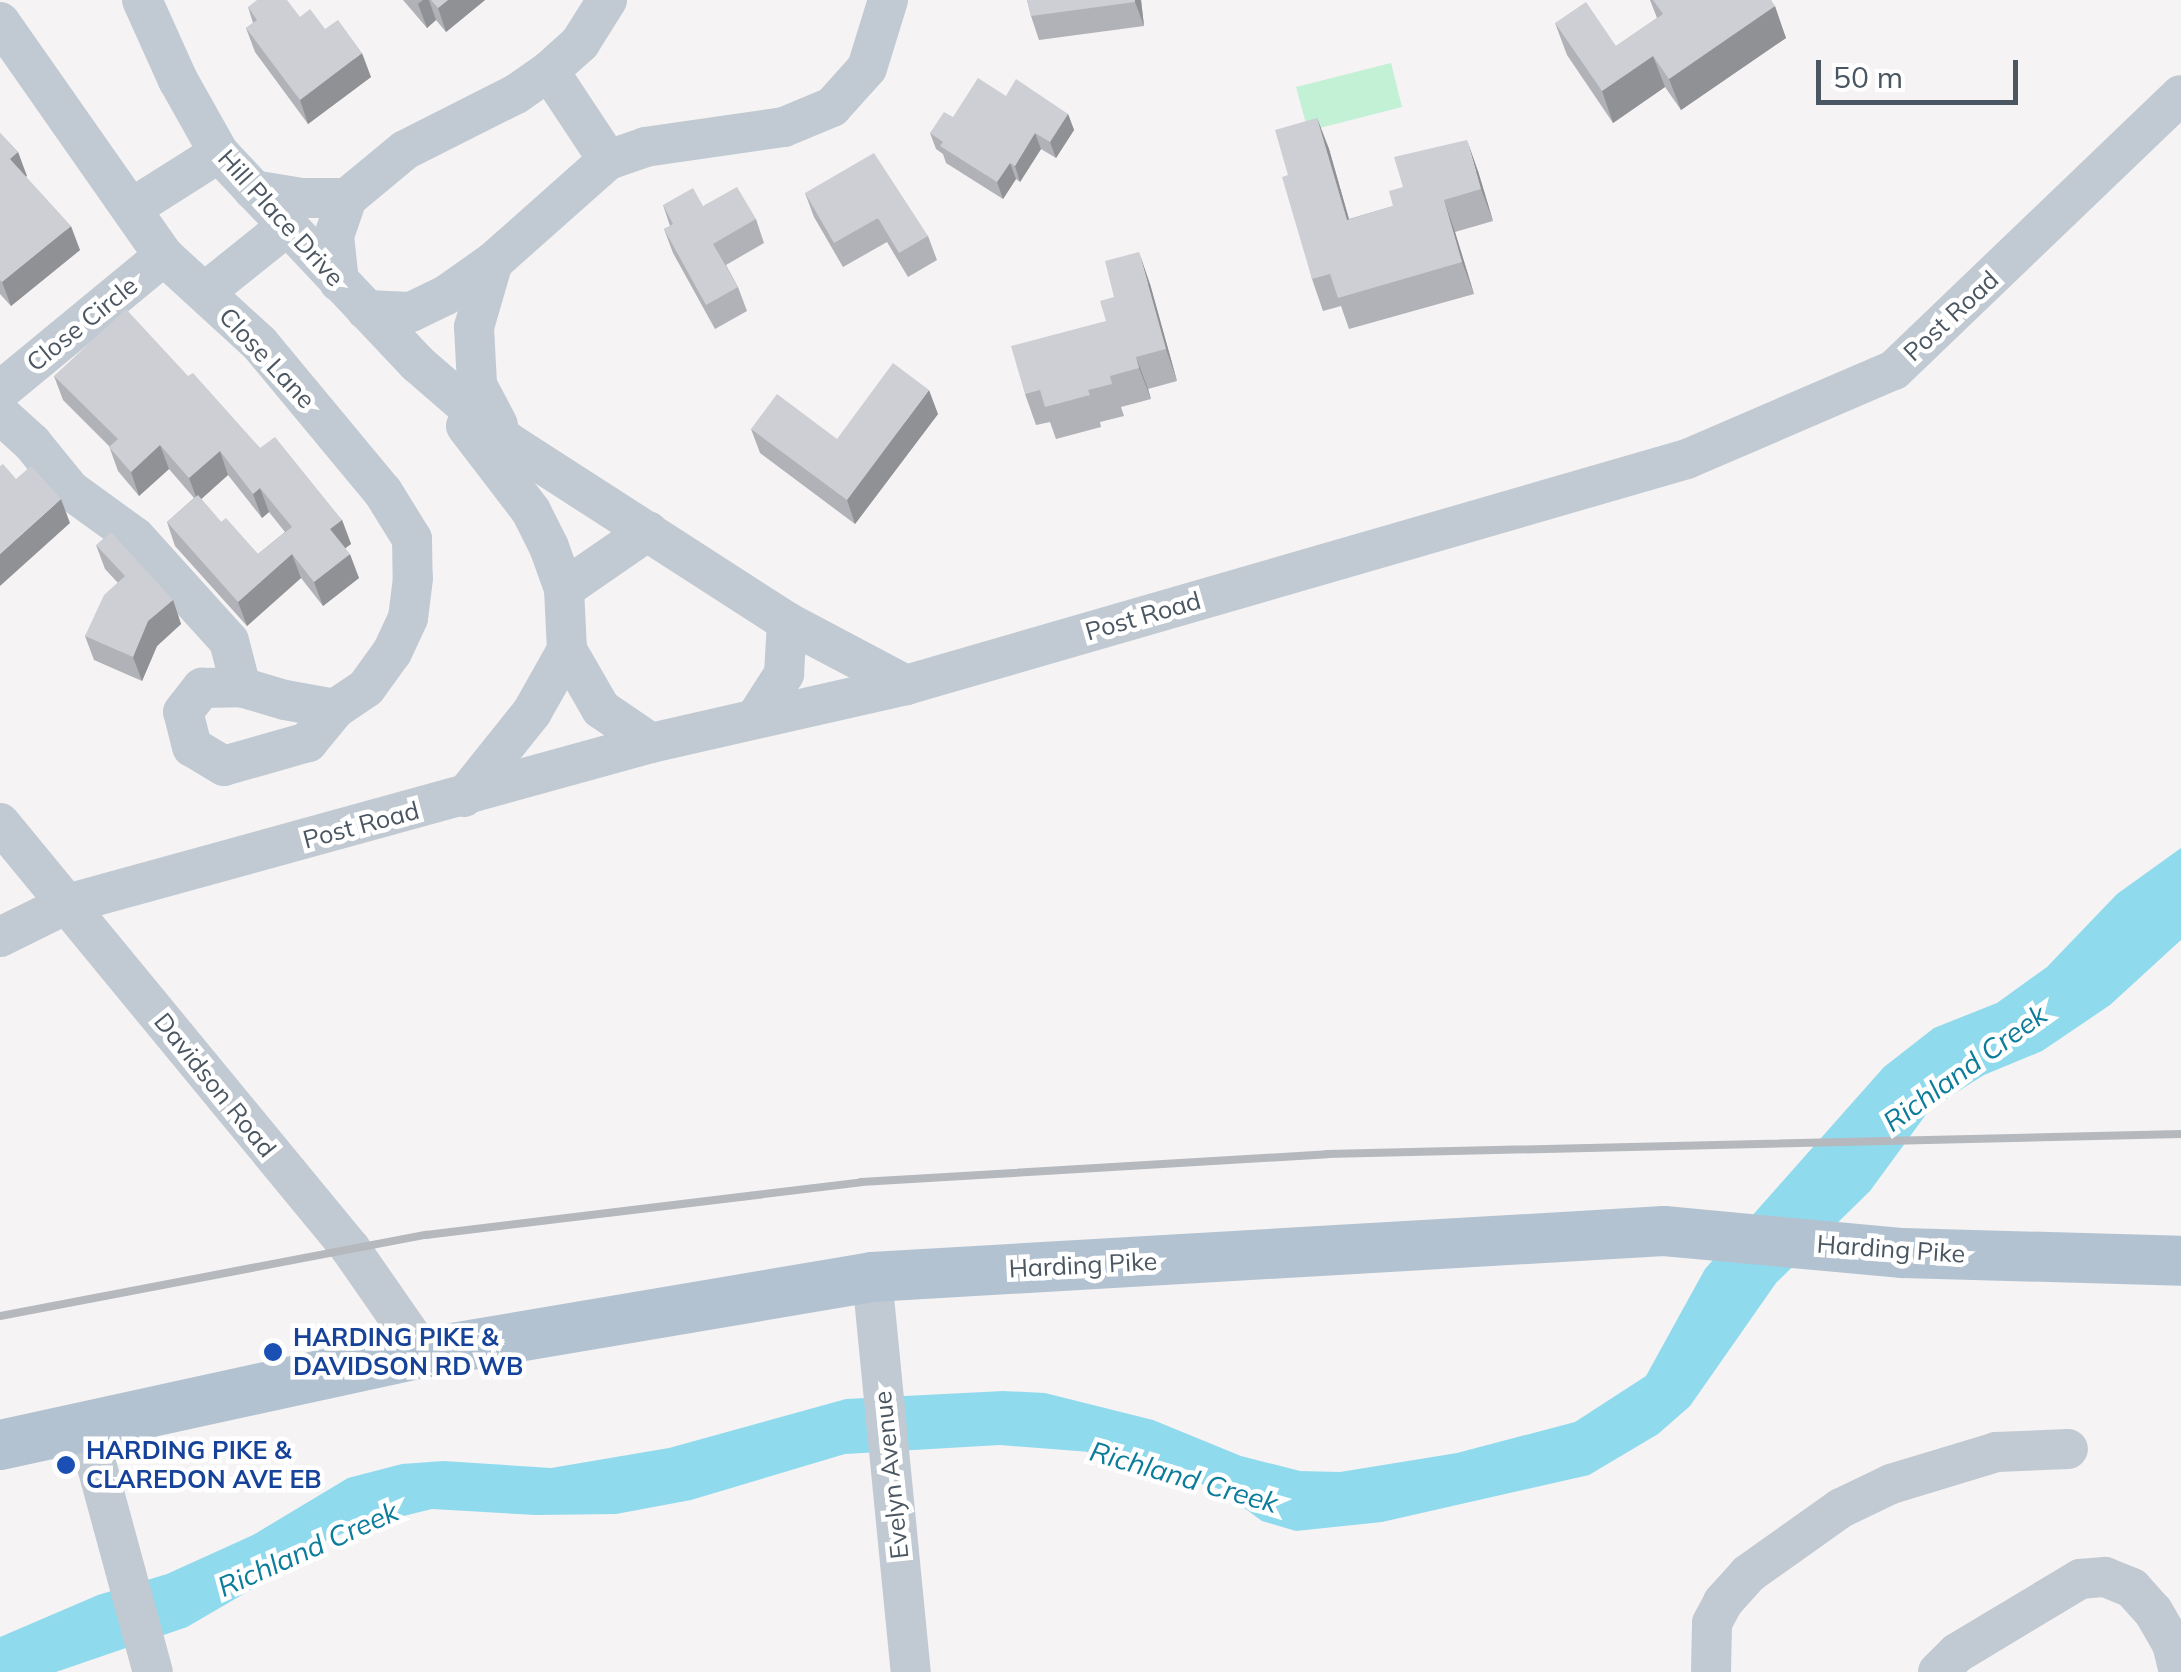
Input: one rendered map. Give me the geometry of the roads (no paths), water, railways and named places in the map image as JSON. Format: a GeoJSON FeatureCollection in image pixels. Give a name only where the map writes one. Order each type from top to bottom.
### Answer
{"type":"FeatureCollection","features":[{"type":"Feature","properties":{"kind":"main road","name":"Harding Pike"},"geometry":{"type":"LineString","coordinates":[[0,1445],[423,1353],[872,1278],[1664,1231],[1903,1253],[2181,1260]]}},
{"type":"Feature","properties":{"kind":"street","name":"Hill Place Drive"},"geometry":{"type":"LineString","coordinates":[[142,0],[178,80],[219,153],[418,364],[508,442],[786,622],[906,685]]}},
{"type":"Feature","properties":{"kind":"street"},"geometry":{"type":"LineString","coordinates":[[607,0],[580,42],[549,71],[516,94],[405,150],[348,198],[334,236],[352,296],[411,312],[446,295],[493,262],[608,160],[645,147],[784,127],[832,107],[867,68],[888,0]]}},
{"type":"Feature","properties":{"kind":"street","name":"Close Lane"},"geometry":{"type":"LineString","coordinates":[[0,22],[164,256],[260,344],[383,492],[412,539],[408,618],[366,688],[335,709],[308,742],[224,766],[192,747],[183,712],[202,688],[241,687],[335,709]]}},
{"type":"Feature","properties":{"kind":"street"},"geometry":{"type":"LineString","coordinates":[[549,71],[608,160]]}},
{"type":"Feature","properties":{"kind":"street","name":"Post Road"},"geometry":{"type":"LineString","coordinates":[[0,936],[67,904],[651,743],[906,685],[1687,459],[1894,370],[2181,95]]}},
{"type":"Feature","properties":{"kind":"street"},"geometry":{"type":"LineString","coordinates":[[132,208],[219,153]]}},
{"type":"Feature","properties":{"kind":"street"},"geometry":{"type":"LineString","coordinates":[[253,190],[301,198],[348,198]]}},
{"type":"Feature","properties":{"kind":"street"},"geometry":{"type":"LineString","coordinates":[[205,292],[286,227]]}},
{"type":"Feature","properties":{"kind":"street","name":"Close Circle"},"geometry":{"type":"LineString","coordinates":[[7,373],[164,256]]}},
{"type":"Feature","properties":{"kind":"street"},"geometry":{"type":"LineString","coordinates":[[493,262],[474,327],[477,385],[508,442]]}},
{"type":"Feature","properties":{"kind":"street","name":"Hill Place Drive"},"geometry":{"type":"LineString","coordinates":[[418,364],[531,511],[564,589],[568,650],[601,709],[651,743]]}},
{"type":"Feature","properties":{"kind":"street"},"geometry":{"type":"LineString","coordinates":[[0,414],[32,443],[70,490],[136,536],[229,641],[241,687]]}},
{"type":"Feature","properties":{"kind":"street"},"geometry":{"type":"LineString","coordinates":[[564,589],[648,531]]}},
{"type":"Feature","properties":{"kind":"street"},"geometry":{"type":"LineString","coordinates":[[755,719],[784,674],[786,622]]}},
{"type":"Feature","properties":{"kind":"street"},"geometry":{"type":"LineString","coordinates":[[464,797],[532,712],[568,650]]}},
{"type":"Feature","properties":{"kind":"street","name":"Davidson Road"},"geometry":{"type":"LineString","coordinates":[[0,823],[350,1248],[423,1353]]}},
{"type":"Feature","properties":{"kind":"street","name":"Evelyn Avenue"},"geometry":{"type":"LineString","coordinates":[[872,1278],[910,1672]]}},
{"type":"Feature","properties":{"kind":"street"},"geometry":{"type":"LineString","coordinates":[[86,1426],[152,1672]]}},
{"type":"Feature","properties":{"kind":"street"},"geometry":{"type":"LineString","coordinates":[[1711,1672],[1712,1623],[1723,1602],[1748,1574],[1841,1508],[1891,1484],[1996,1452],[2068,1449]]}},
{"type":"Feature","properties":{"kind":"street"},"geometry":{"type":"LineString","coordinates":[[1938,1672],[1958,1652],[2080,1578],[2105,1577],[2132,1588],[2153,1611],[2172,1644],[2179,1672]]}},
{"type":"Feature","properties":{"kind":"water"},"geometry":{"type":"Polygon","coordinates":[[[2181,848],[2181,940],[2110,1005],[2042,1051],[1984,1075],[1930,1109],[1870,1191],[1776,1283],[1690,1406],[1658,1434],[1589,1475],[1382,1522],[1296,1531],[1262,1521],[1195,1472],[1142,1456],[1000,1445],[845,1454],[691,1500],[616,1514],[536,1515],[432,1509],[359,1527],[322,1542],[281,1572],[187,1627],[56,1672],[0,1672],[0,1637],[98,1595],[167,1574],[253,1535],[348,1478],[402,1464],[443,1461],[551,1468],[669,1448],[846,1399],[1003,1391],[1045,1393],[1153,1420],[1241,1456],[1300,1471],[1340,1472],[1457,1453],[1575,1422],[1646,1376],[1705,1269],[1884,1067],[1934,1028],[1997,1003],[2047,967],[2117,894],[2181,848]]]}},
{"type":"Feature","properties":{"kind":"waterway","name":"Richland Creek"},"geometry":{"type":"LineString","coordinates":[[1091,1450],[1217,1484]]}},
{"type":"Feature","properties":{"kind":"railway"},"geometry":{"type":"LineString","coordinates":[[0,1316],[426,1235],[861,1182],[1327,1154],[2181,1134]]}},
{"type":"Feature","properties":{"kind":"place","name":"HARDING PIKE & DAVIDSON RD WB"},"geometry":{"type":"Point","coordinates":[273,1352]}},
{"type":"Feature","properties":{"kind":"place","name":"HARDING PIKE & CLAREDON AVE EB"},"geometry":{"type":"Point","coordinates":[66,1465]}}]}
